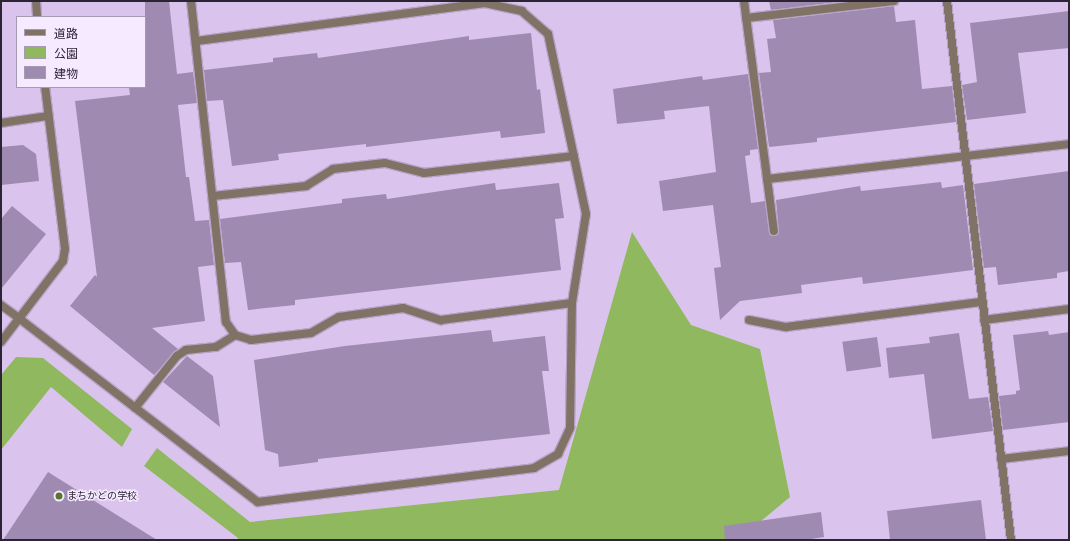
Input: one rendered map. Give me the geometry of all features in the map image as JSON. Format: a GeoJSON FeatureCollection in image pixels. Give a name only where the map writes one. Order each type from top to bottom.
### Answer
{"type":"FeatureCollection","features":[{"type":"Feature","properties":{"kind":"street"},"geometry":{"type":"LineString","coordinates":[[36,1],[37,16]]}},
{"type":"Feature","properties":{"kind":"street"},"geometry":{"type":"LineString","coordinates":[[191,1],[226,322],[235,335],[251,340],[311,333],[339,317],[403,308],[441,320],[572,303]]}},
{"type":"Feature","properties":{"kind":"street"},"geometry":{"type":"LineString","coordinates":[[744,1],[774,231]]}},
{"type":"Feature","properties":{"kind":"street"},"geometry":{"type":"LineString","coordinates":[[746,18],[894,1]]}},
{"type":"Feature","properties":{"kind":"street"},"geometry":{"type":"LineString","coordinates":[[947,1],[1011,540]]}},
{"type":"Feature","properties":{"kind":"street"},"geometry":{"type":"LineString","coordinates":[[1,304],[258,502],[534,468],[558,454],[570,428],[572,303],[586,214],[548,34],[522,11],[485,3],[196,41]]}},
{"type":"Feature","properties":{"kind":"street"},"geometry":{"type":"LineString","coordinates":[[1,342],[63,261],[65,249],[45,88]]}},
{"type":"Feature","properties":{"kind":"street"},"geometry":{"type":"LineString","coordinates":[[1,123],[48,116]]}},
{"type":"Feature","properties":{"kind":"street"},"geometry":{"type":"LineString","coordinates":[[767,179],[1069,144]]}},
{"type":"Feature","properties":{"kind":"street"},"geometry":{"type":"LineString","coordinates":[[213,196],[306,186],[333,169],[385,163],[424,172],[574,156]]}},
{"type":"Feature","properties":{"kind":"street"},"geometry":{"type":"LineString","coordinates":[[749,320],[786,327],[982,302]]}},
{"type":"Feature","properties":{"kind":"street"},"geometry":{"type":"LineString","coordinates":[[984,320],[1069,309]]}},
{"type":"Feature","properties":{"kind":"street"},"geometry":{"type":"LineString","coordinates":[[135,408],[177,356],[186,350],[216,347],[235,335]]}},
{"type":"Feature","properties":{"kind":"street"},"geometry":{"type":"LineString","coordinates":[[1001,459],[1069,451]]}},
{"type":"Feature","properties":{"kind":"green space"},"geometry":{"type":"Polygon","coordinates":[[[632,232],[691,325],[760,349],[790,497],[749,531],[750,540],[237,540],[238,538],[144,466],[157,448],[250,522],[559,490],[632,232]]]}},
{"type":"Feature","properties":{"kind":"green space"},"geometry":{"type":"Polygon","coordinates":[[[16,357],[43,358],[132,429],[122,447],[51,387],[1,450],[1,375],[16,357]]]}},
{"type":"Feature","properties":{"kind":"building"},"geometry":{"type":"Polygon","coordinates":[[[145,1],[169,1],[177,74],[193,72],[197,103],[178,105],[186,177],[189,177],[195,221],[209,220],[214,265],[198,267],[205,321],[152,328],[178,349],[154,375],[70,306],[95,275],[97,277],[75,101],[130,95],[129,88],[146,88],[145,1]]]}},
{"type":"Feature","properties":{"kind":"building"},"geometry":{"type":"Polygon","coordinates":[[[769,1],[846,1],[771,10],[769,1]]]}},
{"type":"Feature","properties":{"kind":"building"},"geometry":{"type":"Polygon","coordinates":[[[894,6],[896,22],[915,20],[922,89],[952,86],[956,122],[817,138],[817,142],[769,147],[759,73],[771,72],[767,39],[776,38],[773,20],[894,6]]]}},
{"type":"Feature","properties":{"kind":"building"},"geometry":{"type":"Polygon","coordinates":[[[1069,11],[1069,48],[1018,53],[1026,113],[967,120],[962,85],[977,82],[970,23],[1069,11]]]}},
{"type":"Feature","properties":{"kind":"building"},"geometry":{"type":"Polygon","coordinates":[[[531,33],[537,90],[540,89],[545,133],[501,138],[500,131],[366,147],[366,144],[278,154],[279,160],[232,166],[223,100],[207,101],[204,70],[273,62],[273,58],[317,53],[318,58],[469,36],[469,40],[531,33]]]}},
{"type":"Feature","properties":{"kind":"building"},"geometry":{"type":"Polygon","coordinates":[[[748,74],[758,149],[750,150],[750,155],[745,156],[751,203],[765,201],[770,235],[775,236],[779,233],[776,200],[860,186],[861,191],[941,182],[942,188],[963,185],[973,270],[863,284],[862,277],[801,285],[802,293],[740,301],[720,320],[714,268],[721,267],[713,205],[663,211],[659,181],[716,172],[709,106],[664,111],[665,119],[617,124],[613,89],[702,76],[703,80],[748,74]]]}},
{"type":"Feature","properties":{"kind":"building"},"geometry":{"type":"Polygon","coordinates":[[[23,145],[36,154],[39,181],[1,185],[1,147],[23,145]]]}},
{"type":"Feature","properties":{"kind":"building"},"geometry":{"type":"Polygon","coordinates":[[[1069,171],[1069,271],[1057,273],[1057,278],[998,285],[996,267],[984,268],[974,184],[1069,171]]]}},
{"type":"Feature","properties":{"kind":"building"},"geometry":{"type":"Polygon","coordinates":[[[495,183],[496,190],[559,183],[564,218],[555,219],[561,270],[295,300],[295,305],[248,310],[241,262],[225,263],[220,219],[342,203],[342,199],[386,194],[387,199],[495,183]]]}},
{"type":"Feature","properties":{"kind":"building"},"geometry":{"type":"Polygon","coordinates":[[[12,206],[46,234],[1,289],[1,219],[12,206]]]}},
{"type":"Feature","properties":{"kind":"building"},"geometry":{"type":"Polygon","coordinates":[[[491,330],[493,342],[545,336],[549,371],[542,371],[550,434],[318,459],[318,462],[279,467],[278,454],[265,450],[254,360],[345,346],[491,330]]]}},
{"type":"Feature","properties":{"kind":"building"},"geometry":{"type":"Polygon","coordinates":[[[1048,331],[1049,335],[1069,332],[1069,422],[1003,430],[999,396],[1016,394],[1016,391],[1020,390],[1013,335],[1048,331]]]}},
{"type":"Feature","properties":{"kind":"building"},"geometry":{"type":"Polygon","coordinates":[[[959,333],[969,399],[988,397],[993,431],[932,439],[924,374],[889,378],[886,348],[930,343],[929,337],[959,333]]]}},
{"type":"Feature","properties":{"kind":"building"},"geometry":{"type":"Polygon","coordinates":[[[877,337],[881,367],[847,372],[842,342],[877,337]]]}},
{"type":"Feature","properties":{"kind":"building"},"geometry":{"type":"Polygon","coordinates":[[[187,356],[213,376],[220,427],[163,382],[187,356]]]}},
{"type":"Feature","properties":{"kind":"building","name":"まちかどの学校"},"geometry":{"type":"Polygon","coordinates":[[[48,472],[157,540],[3,540],[48,472]]]}},
{"type":"Feature","properties":{"kind":"building"},"geometry":{"type":"Polygon","coordinates":[[[981,500],[986,540],[890,540],[887,511],[981,500]]]}},
{"type":"Feature","properties":{"kind":"building"},"geometry":{"type":"Polygon","coordinates":[[[821,512],[824,537],[805,540],[725,540],[724,526],[821,512]]]}},
{"type":"Feature","properties":{"kind":"place","name":"まちかどの学校"},"geometry":{"type":"Point","coordinates":[59,496]}}]}
